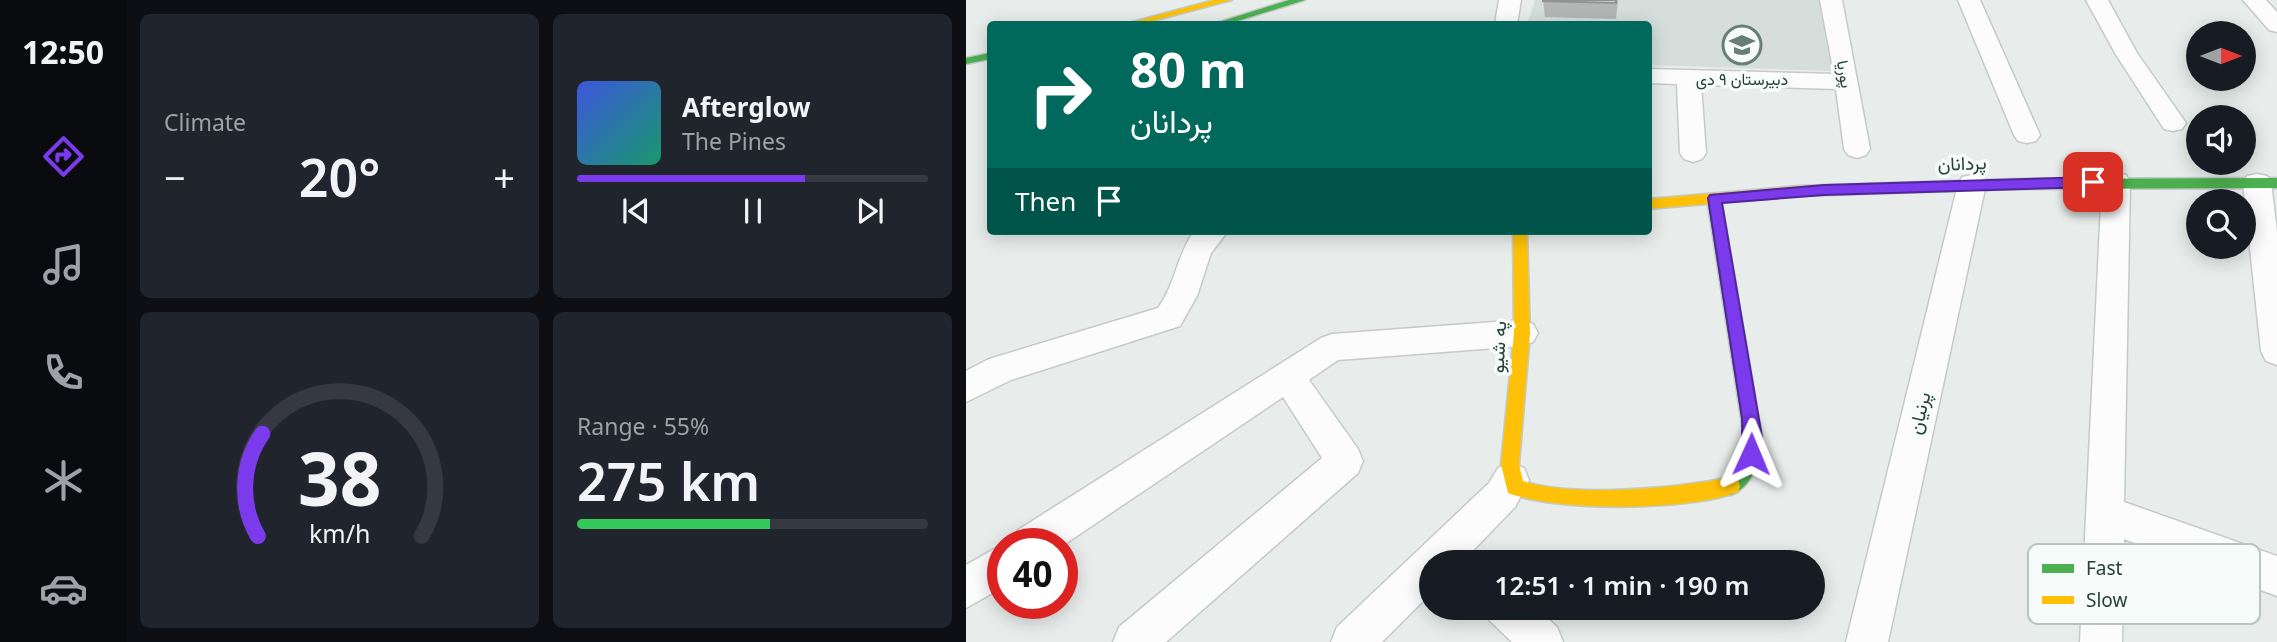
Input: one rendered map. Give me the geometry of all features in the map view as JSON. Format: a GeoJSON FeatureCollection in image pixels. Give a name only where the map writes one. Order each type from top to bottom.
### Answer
{"type":"FeatureCollection","features":[{"type":"Feature","properties":{"kind":"street"},"geometry":{"type":"LineString","coordinates":[[1142,21],[1227,0]]}},
{"type":"Feature","properties":{"kind":"street"},"geometry":{"type":"LineString","coordinates":[[1243,0],[1251,15]]}},
{"type":"Feature","properties":{"kind":"street"},"geometry":{"type":"LineString","coordinates":[[1230,21],[1300,0]]}},
{"type":"Feature","properties":{"kind":"street"},"geometry":{"type":"LineString","coordinates":[[1506,21],[1510,0]]}},
{"type":"Feature","properties":{"kind":"street","name":"پوریا"},"geometry":{"type":"LineString","coordinates":[[1831,0],[1857,149]]}},
{"type":"Feature","properties":{"kind":"street"},"geometry":{"type":"LineString","coordinates":[[1969,0],[2027,135]]}},
{"type":"Feature","properties":{"kind":"street"},"geometry":{"type":"LineString","coordinates":[[2097,0],[2126,53],[2173,123]]}},
{"type":"Feature","properties":{"kind":"street"},"geometry":{"type":"LineString","coordinates":[[2254,0],[2277,25]]}},
{"type":"Feature","properties":{"kind":"street"},"geometry":{"type":"LineString","coordinates":[[966,61],[987,57]]}},
{"type":"Feature","properties":{"kind":"street"},"geometry":{"type":"LineString","coordinates":[[1652,76],[1847,82]]}},
{"type":"Feature","properties":{"kind":"street"},"geometry":{"type":"LineString","coordinates":[[1689,77],[1693,153]]}},
{"type":"Feature","properties":{"kind":"street"},"geometry":{"type":"LineString","coordinates":[[2103,544],[2116,181]]}},
{"type":"Feature","properties":{"kind":"street","name":"پردانان"},"geometry":{"type":"LineString","coordinates":[[1652,204],[1799,191],[1972,184],[2116,181],[2267,183]]}},
{"type":"Feature","properties":{"kind":"street"},"geometry":{"type":"LineString","coordinates":[[2267,183],[2277,351]]}},
{"type":"Feature","properties":{"kind":"street","name":"پرنیان"},"geometry":{"type":"LineString","coordinates":[[1867,642],[1972,184]]}},
{"type":"Feature","properties":{"kind":"street"},"geometry":{"type":"LineString","coordinates":[[1510,472],[1516,489],[1529,494],[1653,496],[1720,490],[1735,485],[1741,477],[1751,454],[1753,437],[1714,198]]}},
{"type":"Feature","properties":{"kind":"street"},"geometry":{"type":"LineString","coordinates":[[966,387],[1001,369],[1169,317],[1178,307],[1198,247],[1208,235]]}},
{"type":"Feature","properties":{"kind":"street","name":"په شیو"},"geometry":{"type":"LineString","coordinates":[[1510,472],[1522,334],[1520,235]]}},
{"type":"Feature","properties":{"kind":"street"},"geometry":{"type":"LineString","coordinates":[[1056,528],[1332,347],[1522,334]]}},
{"type":"Feature","properties":{"kind":"street"},"geometry":{"type":"LineString","coordinates":[[1134,642],[1345,461],[1287,376]]}},
{"type":"Feature","properties":{"kind":"street"},"geometry":{"type":"LineString","coordinates":[[1450,550],[1502,495],[1510,472]]}},
{"type":"Feature","properties":{"kind":"street"},"geometry":{"type":"LineString","coordinates":[[2104,513],[2189,544]]}},
{"type":"Feature","properties":{"kind":"street"},"geometry":{"type":"LineString","coordinates":[[2260,570],[2277,576]]}},
{"type":"Feature","properties":{"kind":"street"},"geometry":{"type":"LineString","coordinates":[[966,588],[987,574]]}},
{"type":"Feature","properties":{"kind":"street"},"geometry":{"type":"LineString","coordinates":[[1352,642],[1419,580]]}},
{"type":"Feature","properties":{"kind":"street"},"geometry":{"type":"LineString","coordinates":[[1518,620],[1542,642]]}},
{"type":"Feature","properties":{"kind":"street"},"geometry":{"type":"LineString","coordinates":[[2101,624],[2101,642]]}},
{"type":"Feature","properties":{"kind":"shaded area","name":"دبیرستان ۹ دی"},"geometry":{"type":"Polygon","coordinates":[[[1535,0],[1825,0],[1840,66],[1832,71],[1652,65],[1652,21],[1528,21],[1535,0]]]}},
{"type":"Feature","properties":{"kind":"building"},"geometry":{"type":"Polygon","coordinates":[[[1616,0],[1616,3],[1543,1],[1616,0]]]}},
{"type":"Feature","properties":{"kind":"traffic: fast"},"geometry":{"type":"LineString","coordinates":[[1228,21],[1300,0]]}},
{"type":"Feature","properties":{"kind":"traffic: fast"},"geometry":{"type":"LineString","coordinates":[[966,61],[987,57]]}},
{"type":"Feature","properties":{"kind":"traffic: fast"},"geometry":{"type":"LineString","coordinates":[[2014,184],[2277,183]]}},
{"type":"Feature","properties":{"kind":"traffic: fast"},"geometry":{"type":"LineString","coordinates":[[1714,198],[1753,437],[1745,471],[1731,486]]}},
{"type":"Feature","properties":{"kind":"traffic: slow"},"geometry":{"type":"LineString","coordinates":[[1142,21],[1227,0]]}},
{"type":"Feature","properties":{"kind":"traffic: slow"},"geometry":{"type":"LineString","coordinates":[[1652,204],[1799,191],[2014,184]]}},
{"type":"Feature","properties":{"kind":"traffic: slow"},"geometry":{"type":"LineString","coordinates":[[1520,235],[1522,333],[1510,464],[1515,487],[1531,493],[1587,498],[1655,496],[1731,486]]}},
{"type":"Feature","properties":{"kind":"place","name":"دبیرستان ۹ دی"},"geometry":{"type":"Point","coordinates":[1742,45]}},
{"type":"Feature","properties":{"kind":"route"},"geometry":{"type":"LineString","coordinates":[[1751,454],[1751,418],[1714,198],[1951,184],[2093,182]]}}]}
